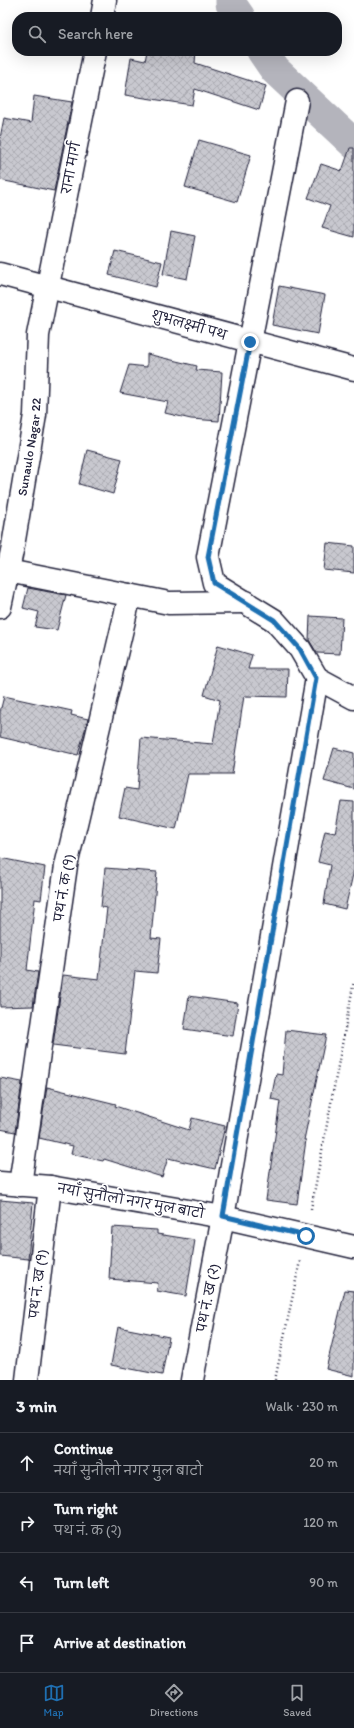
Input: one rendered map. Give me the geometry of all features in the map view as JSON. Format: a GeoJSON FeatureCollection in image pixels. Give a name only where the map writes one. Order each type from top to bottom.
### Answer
{"type":"FeatureCollection","features":[{"type":"Feature","properties":{"kind":"street"},"geometry":{"type":"LineString","coordinates":[[103,12],[106,0]]}},
{"type":"Feature","properties":{"kind":"street","name":"राना मार्ग"},"geometry":{"type":"LineString","coordinates":[[48,286],[94,56]]}},
{"type":"Feature","properties":{"kind":"street"},"geometry":{"type":"LineString","coordinates":[[297,101],[208,557],[214,583],[274,620],[300,649],[316,678],[354,698]]}},
{"type":"Feature","properties":{"kind":"street","name":"शुभलक्ष्मी पथ"},"geometry":{"type":"LineString","coordinates":[[0,274],[354,369]]}},
{"type":"Feature","properties":{"kind":"street","name":"Sunaulo Nagar 22"},"geometry":{"type":"LineString","coordinates":[[0,607],[4,571],[13,546],[35,415],[38,335],[48,286]]}},
{"type":"Feature","properties":{"kind":"street"},"geometry":{"type":"LineString","coordinates":[[4,571],[169,603],[246,602]]}},
{"type":"Feature","properties":{"kind":"street","name":"पथ नं. क (१)"},"geometry":{"type":"LineString","coordinates":[[10,1184],[66,866],[130,595]]}},
{"type":"Feature","properties":{"kind":"street","name":"पथ नं. ख (२)"},"geometry":{"type":"LineString","coordinates":[[192,1380],[223,1216],[316,678]]}},
{"type":"Feature","properties":{"kind":"street","name":"नयाँ सुनौलो नगर मुल बाटो"},"geometry":{"type":"LineString","coordinates":[[10,1184],[50,1187],[223,1216],[354,1246]]}},
{"type":"Feature","properties":{"kind":"street","name":"पथ नं. ख (१)"},"geometry":{"type":"LineString","coordinates":[[27,1380],[50,1187]]}},
{"type":"Feature","properties":{"kind":"path"},"geometry":{"type":"LineString","coordinates":[[275,1380],[306,1236],[354,981]]}},
{"type":"Feature","properties":{"kind":"building"},"geometry":{"type":"Polygon","coordinates":[[[146,56],[196,56],[195,63],[266,86],[259,110],[195,89],[192,105],[125,95],[131,58],[145,61],[146,56]]]}},
{"type":"Feature","properties":{"kind":"building"},"geometry":{"type":"Polygon","coordinates":[[[34,96],[72,102],[54,191],[0,180],[0,138],[4,118],[31,123],[34,96]]]}},
{"type":"Feature","properties":{"kind":"building"},"geometry":{"type":"Polygon","coordinates":[[[199,140],[251,155],[237,202],[185,187],[199,140]]]}},
{"type":"Feature","properties":{"kind":"building"},"geometry":{"type":"Polygon","coordinates":[[[350,148],[354,148],[354,237],[322,228],[330,206],[308,198],[321,164],[342,171],[350,148]]]}},
{"type":"Feature","properties":{"kind":"building"},"geometry":{"type":"Polygon","coordinates":[[[171,231],[195,236],[187,279],[163,274],[171,231]]]}},
{"type":"Feature","properties":{"kind":"building"},"geometry":{"type":"Polygon","coordinates":[[[115,251],[162,262],[156,287],[109,275],[115,251]]]}},
{"type":"Feature","properties":{"kind":"building"},"geometry":{"type":"Polygon","coordinates":[[[279,286],[325,295],[318,334],[272,325],[279,286]]]}},
{"type":"Feature","properties":{"kind":"building"},"geometry":{"type":"Polygon","coordinates":[[[147,354],[197,366],[196,370],[222,372],[219,421],[191,419],[165,413],[168,402],[120,393],[129,365],[147,367],[147,354]]]}},
{"type":"Feature","properties":{"kind":"building"},"geometry":{"type":"Polygon","coordinates":[[[87,450],[122,459],[113,494],[79,484],[87,450]]]}},
{"type":"Feature","properties":{"kind":"building"},"geometry":{"type":"Polygon","coordinates":[[[327,543],[354,546],[354,573],[324,570],[327,543]]]}},
{"type":"Feature","properties":{"kind":"building"},"geometry":{"type":"Polygon","coordinates":[[[28,588],[66,595],[57,630],[35,627],[39,612],[23,608],[28,588]]]}},
{"type":"Feature","properties":{"kind":"building"},"geometry":{"type":"Polygon","coordinates":[[[310,616],[342,618],[340,654],[317,653],[309,640],[310,616]]]}},
{"type":"Feature","properties":{"kind":"building"},"geometry":{"type":"Polygon","coordinates":[[[218,645],[252,655],[248,669],[288,669],[287,697],[244,696],[232,774],[188,774],[176,829],[119,816],[125,788],[137,790],[141,738],[213,744],[220,700],[204,695],[218,645]]]}},
{"type":"Feature","properties":{"kind":"building"},"geometry":{"type":"Polygon","coordinates":[[[4,696],[72,711],[71,715],[88,719],[78,755],[0,737],[0,712],[4,696]]]}},
{"type":"Feature","properties":{"kind":"building"},"geometry":{"type":"Polygon","coordinates":[[[334,748],[354,753],[354,789],[324,781],[334,748]]]}},
{"type":"Feature","properties":{"kind":"building"},"geometry":{"type":"Polygon","coordinates":[[[341,801],[354,802],[354,870],[345,909],[324,904],[330,865],[318,862],[325,831],[335,833],[341,801]]]}},
{"type":"Feature","properties":{"kind":"building"},"geometry":{"type":"Polygon","coordinates":[[[0,858],[45,867],[41,900],[35,899],[27,970],[38,972],[33,1006],[0,1007],[0,858]]]}},
{"type":"Feature","properties":{"kind":"building"},"geometry":{"type":"Polygon","coordinates":[[[105,868],[157,872],[151,938],[161,939],[157,973],[135,971],[125,1054],[53,1045],[63,975],[99,979],[107,908],[101,907],[105,868]]]}},
{"type":"Feature","properties":{"kind":"building"},"geometry":{"type":"Polygon","coordinates":[[[189,996],[238,1003],[233,1036],[184,1029],[189,996]]]}},
{"type":"Feature","properties":{"kind":"building"},"geometry":{"type":"Polygon","coordinates":[[[286,1030],[326,1035],[304,1140],[306,1140],[297,1204],[266,1200],[280,1101],[271,1099],[276,1074],[282,1075],[286,1030]]]}},
{"type":"Feature","properties":{"kind":"building"},"geometry":{"type":"Polygon","coordinates":[[[0,1078],[22,1082],[15,1132],[0,1129],[0,1078]]]}},
{"type":"Feature","properties":{"kind":"building"},"geometry":{"type":"Polygon","coordinates":[[[47,1087],[116,1104],[115,1106],[189,1130],[192,1118],[225,1126],[215,1169],[168,1158],[162,1177],[104,1159],[103,1161],[71,1154],[73,1146],[39,1138],[47,1087]]]}},
{"type":"Feature","properties":{"kind":"building"},"geometry":{"type":"Polygon","coordinates":[[[0,1200],[33,1203],[28,1259],[0,1256],[0,1200]]]}},
{"type":"Feature","properties":{"kind":"building"},"geometry":{"type":"Polygon","coordinates":[[[112,1227],[157,1230],[157,1234],[195,1240],[186,1296],[157,1291],[158,1283],[109,1279],[112,1227]]]}},
{"type":"Feature","properties":{"kind":"building"},"geometry":{"type":"Polygon","coordinates":[[[345,1290],[354,1291],[354,1376],[326,1369],[345,1290]]]}},
{"type":"Feature","properties":{"kind":"building"},"geometry":{"type":"Polygon","coordinates":[[[118,1327],[169,1337],[162,1375],[111,1365],[118,1327]]]}},
{"type":"Feature","properties":{"kind":"waterway"},"geometry":{"type":"LineString","coordinates":[[231,0],[231,4],[237,12]]}},
{"type":"Feature","properties":{"kind":"waterway"},"geometry":{"type":"LineString","coordinates":[[265,56],[275,70],[354,144]]}},
{"type":"Feature","properties":{"kind":"route"},"geometry":{"type":"LineString","coordinates":[[250,342],[208,557],[214,583],[274,620],[300,649],[316,678],[223,1216],[306,1236]]}}]}
